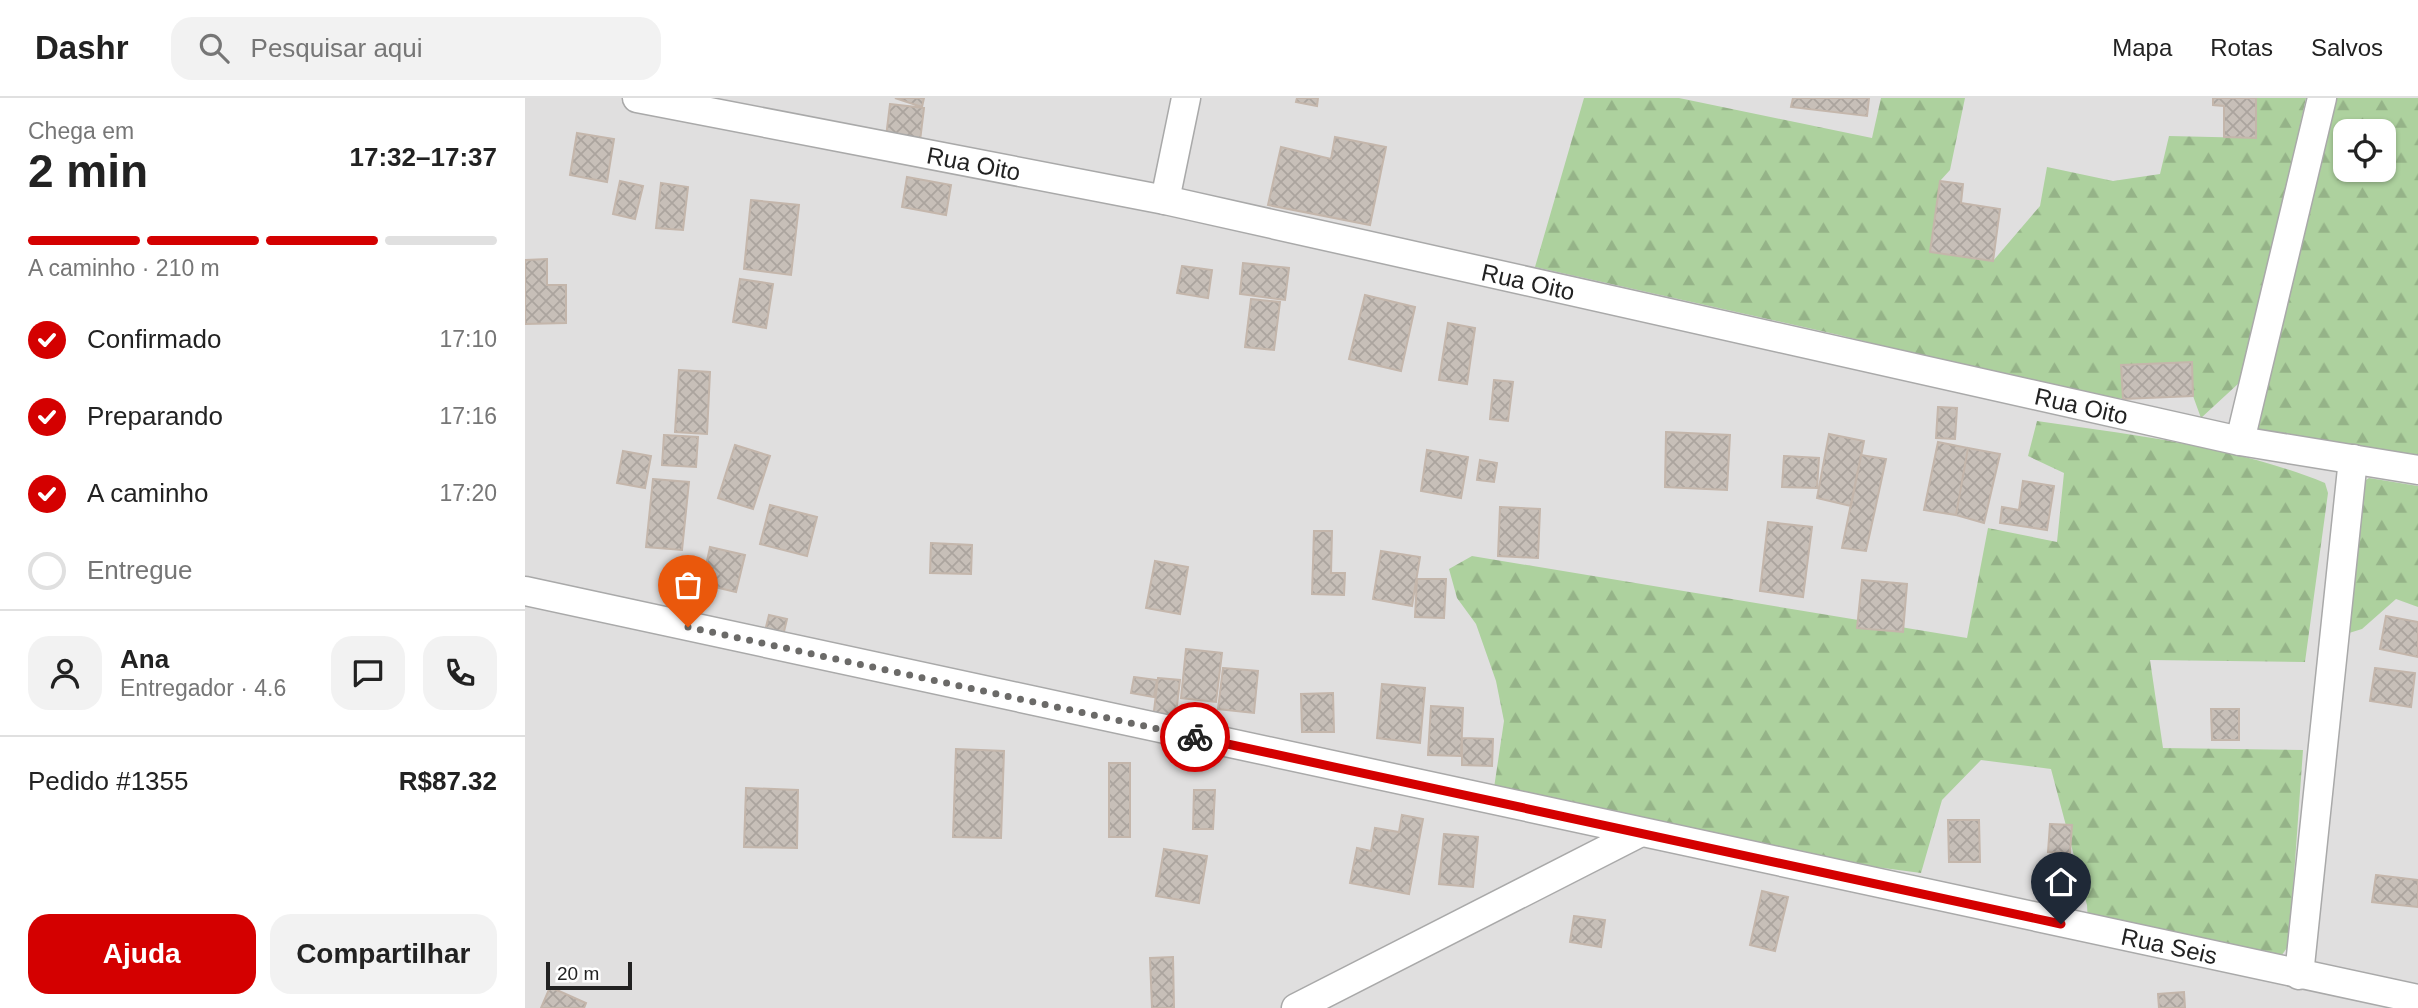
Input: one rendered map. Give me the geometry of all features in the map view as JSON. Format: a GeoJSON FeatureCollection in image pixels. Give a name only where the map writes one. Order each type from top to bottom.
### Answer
{"type":"FeatureCollection","features":[{"type":"Feature","properties":{"kind":"street","name":"Rua Oito"},"geometry":{"type":"LineString","coordinates":[[637,98],[1165,200],[2240,442],[2418,470]]}},
{"type":"Feature","properties":{"kind":"street"},"geometry":{"type":"LineString","coordinates":[[1165,200],[1186,98]]}},
{"type":"Feature","properties":{"kind":"street"},"geometry":{"type":"LineString","coordinates":[[2240,442],[2322,98]]}},
{"type":"Feature","properties":{"kind":"street"},"geometry":{"type":"LineString","coordinates":[[2299,975],[2353,459]]}},
{"type":"Feature","properties":{"kind":"street","name":"Rua Seis"},"geometry":{"type":"LineString","coordinates":[[525,592],[2418,999]]}},
{"type":"Feature","properties":{"kind":"street"},"geometry":{"type":"LineString","coordinates":[[1296,1008],[1639,833]]}},
{"type":"Feature","properties":{"kind":"shaded area"},"geometry":{"type":"Polygon","coordinates":[[[525,98],[2418,98],[2418,1008],[525,1008],[525,98]]]}},
{"type":"Feature","properties":{"kind":"green space"},"geometry":{"type":"Polygon","coordinates":[[[1584,98],[1679,98],[1872,138],[1881,98],[1965,98],[1950,170],[1940,181],[1930,252],[1993,261],[2040,206],[2047,167],[2113,181],[2160,174],[2169,136],[2255,138],[2256,98],[2306,98],[2268,274],[2239,383],[2201,418],[2193,396],[2192,363],[2122,365],[2123,399],[2012,379],[1839,335],[1535,267],[1584,98]]]}},
{"type":"Feature","properties":{"kind":"green space"},"geometry":{"type":"Polygon","coordinates":[[[2335,98],[2418,98],[2418,466],[2248,428],[2335,98]]]}},
{"type":"Feature","properties":{"kind":"green space"},"geometry":{"type":"Polygon","coordinates":[[[2037,421],[2183,443],[2255,460],[2325,483],[2328,493],[2305,662],[2150,660],[2163,748],[2303,750],[2289,945],[2276,963],[2088,924],[2087,905],[2051,769],[1981,760],[1942,800],[1921,873],[1733,848],[1494,788],[1504,721],[1496,681],[1476,624],[1457,598],[1449,569],[1472,556],[1967,638],[1988,528],[2057,542],[2064,473],[2028,456],[2037,421]]]}},
{"type":"Feature","properties":{"kind":"green space"},"geometry":{"type":"Polygon","coordinates":[[[2369,478],[2418,486],[2418,607],[2396,599],[2362,629],[2349,633],[2357,486],[2369,478]]]}},
{"type":"Feature","properties":{"kind":"building"},"geometry":{"type":"Polygon","coordinates":[[[895,98],[924,98],[922,107],[895,98]]]}},
{"type":"Feature","properties":{"kind":"building"},"geometry":{"type":"Polygon","coordinates":[[[1297,98],[1318,98],[1317,106],[1296,102],[1297,98]]]}},
{"type":"Feature","properties":{"kind":"building"},"geometry":{"type":"Polygon","coordinates":[[[1793,98],[1869,98],[1867,116],[1791,107],[1793,98]]]}},
{"type":"Feature","properties":{"kind":"building"},"geometry":{"type":"Polygon","coordinates":[[[2213,98],[2256,98],[2256,138],[2224,137],[2224,106],[2213,105],[2213,98]]]}},
{"type":"Feature","properties":{"kind":"building"},"geometry":{"type":"Polygon","coordinates":[[[890,104],[924,108],[920,141],[886,137],[890,104]]]}},
{"type":"Feature","properties":{"kind":"building"},"geometry":{"type":"Polygon","coordinates":[[[577,133],[614,139],[607,182],[570,175],[577,133]]]}},
{"type":"Feature","properties":{"kind":"building"},"geometry":{"type":"Polygon","coordinates":[[[1335,137],[1386,147],[1370,225],[1268,205],[1281,147],[1331,159],[1335,137]]]}},
{"type":"Feature","properties":{"kind":"building"},"geometry":{"type":"Polygon","coordinates":[[[907,177],[951,185],[946,215],[902,207],[907,177]]]}},
{"type":"Feature","properties":{"kind":"building"},"geometry":{"type":"Polygon","coordinates":[[[620,181],[643,186],[635,219],[613,214],[620,181]]]}},
{"type":"Feature","properties":{"kind":"building"},"geometry":{"type":"Polygon","coordinates":[[[1940,181],[1963,184],[1961,203],[2000,209],[1993,261],[1930,252],[1940,181]]]}},
{"type":"Feature","properties":{"kind":"building"},"geometry":{"type":"Polygon","coordinates":[[[661,183],[688,187],[683,230],[656,228],[661,183]]]}},
{"type":"Feature","properties":{"kind":"building"},"geometry":{"type":"Polygon","coordinates":[[[751,200],[799,205],[791,275],[744,269],[751,200]]]}},
{"type":"Feature","properties":{"kind":"building"},"geometry":{"type":"Polygon","coordinates":[[[547,259],[547,285],[566,285],[566,323],[525,324],[525,260],[547,259]]]}},
{"type":"Feature","properties":{"kind":"building"},"geometry":{"type":"Polygon","coordinates":[[[1243,263],[1289,268],[1285,300],[1240,294],[1243,263]]]}},
{"type":"Feature","properties":{"kind":"building"},"geometry":{"type":"Polygon","coordinates":[[[1182,266],[1212,270],[1208,298],[1177,293],[1182,266]]]}},
{"type":"Feature","properties":{"kind":"building"},"geometry":{"type":"Polygon","coordinates":[[[740,279],[773,284],[766,328],[733,322],[740,279]]]}},
{"type":"Feature","properties":{"kind":"building"},"geometry":{"type":"Polygon","coordinates":[[[1365,295],[1415,307],[1401,371],[1349,359],[1365,295]]]}},
{"type":"Feature","properties":{"kind":"building"},"geometry":{"type":"Polygon","coordinates":[[[1251,299],[1280,302],[1274,350],[1245,347],[1251,299]]]}},
{"type":"Feature","properties":{"kind":"building"},"geometry":{"type":"Polygon","coordinates":[[[1448,323],[1475,328],[1467,384],[1439,380],[1448,323]]]}},
{"type":"Feature","properties":{"kind":"building"},"geometry":{"type":"Polygon","coordinates":[[[2192,362],[2193,396],[2123,399],[2121,365],[2192,362]]]}},
{"type":"Feature","properties":{"kind":"building"},"geometry":{"type":"Polygon","coordinates":[[[679,370],[710,372],[707,434],[675,432],[679,370]]]}},
{"type":"Feature","properties":{"kind":"building"},"geometry":{"type":"Polygon","coordinates":[[[1494,380],[1513,382],[1508,421],[1490,419],[1494,380]]]}},
{"type":"Feature","properties":{"kind":"building"},"geometry":{"type":"Polygon","coordinates":[[[1938,407],[1957,408],[1955,439],[1936,438],[1938,407]]]}},
{"type":"Feature","properties":{"kind":"building"},"geometry":{"type":"Polygon","coordinates":[[[1666,432],[1730,435],[1727,490],[1665,487],[1666,432]]]}},
{"type":"Feature","properties":{"kind":"building"},"geometry":{"type":"Polygon","coordinates":[[[1829,434],[1864,441],[1851,506],[1817,498],[1829,434]]]}},
{"type":"Feature","properties":{"kind":"building"},"geometry":{"type":"Polygon","coordinates":[[[664,435],[698,437],[696,467],[662,465],[664,435]]]}},
{"type":"Feature","properties":{"kind":"building"},"geometry":{"type":"Polygon","coordinates":[[[1938,442],[1968,448],[1956,515],[1924,510],[1938,442]]]}},
{"type":"Feature","properties":{"kind":"building"},"geometry":{"type":"Polygon","coordinates":[[[735,445],[770,456],[753,509],[718,498],[735,445]]]}},
{"type":"Feature","properties":{"kind":"building"},"geometry":{"type":"Polygon","coordinates":[[[1968,448],[2000,454],[1984,523],[1956,515],[1968,448]]]}},
{"type":"Feature","properties":{"kind":"building"},"geometry":{"type":"Polygon","coordinates":[[[1427,450],[1468,457],[1461,498],[1421,491],[1427,450]]]}},
{"type":"Feature","properties":{"kind":"building"},"geometry":{"type":"Polygon","coordinates":[[[623,451],[651,456],[645,488],[617,483],[623,451]]]}},
{"type":"Feature","properties":{"kind":"building"},"geometry":{"type":"Polygon","coordinates":[[[1861,455],[1886,459],[1866,551],[1842,548],[1861,455]]]}},
{"type":"Feature","properties":{"kind":"building"},"geometry":{"type":"Polygon","coordinates":[[[1784,456],[1819,458],[1817,488],[1782,487],[1784,456]]]}},
{"type":"Feature","properties":{"kind":"building"},"geometry":{"type":"Polygon","coordinates":[[[1480,460],[1497,463],[1494,482],[1477,480],[1480,460]]]}},
{"type":"Feature","properties":{"kind":"building"},"geometry":{"type":"Polygon","coordinates":[[[653,479],[689,482],[682,550],[646,547],[653,479]]]}},
{"type":"Feature","properties":{"kind":"building"},"geometry":{"type":"Polygon","coordinates":[[[2023,481],[2054,486],[2047,530],[2000,523],[2002,507],[2019,510],[2023,481]]]}},
{"type":"Feature","properties":{"kind":"building"},"geometry":{"type":"Polygon","coordinates":[[[770,505],[817,517],[807,556],[760,544],[770,505]]]}},
{"type":"Feature","properties":{"kind":"building"},"geometry":{"type":"Polygon","coordinates":[[[1500,507],[1540,509],[1538,558],[1498,556],[1500,507]]]}},
{"type":"Feature","properties":{"kind":"building"},"geometry":{"type":"Polygon","coordinates":[[[1768,522],[1812,527],[1803,597],[1760,591],[1768,522]]]}},
{"type":"Feature","properties":{"kind":"building"},"geometry":{"type":"Polygon","coordinates":[[[1314,531],[1332,531],[1331,573],[1345,573],[1344,595],[1312,594],[1314,531]]]}},
{"type":"Feature","properties":{"kind":"building"},"geometry":{"type":"Polygon","coordinates":[[[931,543],[972,545],[971,574],[930,573],[931,543]]]}},
{"type":"Feature","properties":{"kind":"building"},"geometry":{"type":"Polygon","coordinates":[[[710,547],[745,555],[736,592],[702,584],[710,547]]]}},
{"type":"Feature","properties":{"kind":"building"},"geometry":{"type":"Polygon","coordinates":[[[1381,551],[1420,557],[1412,606],[1373,599],[1381,551]]]}},
{"type":"Feature","properties":{"kind":"building"},"geometry":{"type":"Polygon","coordinates":[[[1155,561],[1188,567],[1180,614],[1146,608],[1155,561]]]}},
{"type":"Feature","properties":{"kind":"building"},"geometry":{"type":"Polygon","coordinates":[[[1417,579],[1446,579],[1444,618],[1415,617],[1417,579]]]}},
{"type":"Feature","properties":{"kind":"building"},"geometry":{"type":"Polygon","coordinates":[[[1862,580],[1907,584],[1903,632],[1857,628],[1862,580]]]}},
{"type":"Feature","properties":{"kind":"building"},"geometry":{"type":"Polygon","coordinates":[[[769,615],[787,619],[782,640],[764,635],[769,615]]]}},
{"type":"Feature","properties":{"kind":"building"},"geometry":{"type":"Polygon","coordinates":[[[2386,616],[2418,622],[2418,657],[2380,649],[2386,616]]]}},
{"type":"Feature","properties":{"kind":"building"},"geometry":{"type":"Polygon","coordinates":[[[1186,649],[1222,653],[1216,702],[1181,698],[1186,649]]]}},
{"type":"Feature","properties":{"kind":"building"},"geometry":{"type":"Polygon","coordinates":[[[1223,668],[1258,671],[1254,713],[1218,709],[1223,668]]]}},
{"type":"Feature","properties":{"kind":"building"},"geometry":{"type":"Polygon","coordinates":[[[2375,668],[2415,673],[2411,707],[2370,701],[2375,668]]]}},
{"type":"Feature","properties":{"kind":"building"},"geometry":{"type":"Polygon","coordinates":[[[1134,677],[1157,680],[1154,697],[1131,693],[1134,677]]]}},
{"type":"Feature","properties":{"kind":"building"},"geometry":{"type":"Polygon","coordinates":[[[1158,678],[1180,680],[1175,722],[1153,719],[1158,678]]]}},
{"type":"Feature","properties":{"kind":"building"},"geometry":{"type":"Polygon","coordinates":[[[1382,684],[1425,688],[1420,743],[1377,738],[1382,684]]]}},
{"type":"Feature","properties":{"kind":"building"},"geometry":{"type":"Polygon","coordinates":[[[1333,693],[1334,732],[1302,732],[1301,694],[1333,693]]]}},
{"type":"Feature","properties":{"kind":"building"},"geometry":{"type":"Polygon","coordinates":[[[1431,706],[1463,708],[1461,756],[1428,755],[1431,706]]]}},
{"type":"Feature","properties":{"kind":"building"},"geometry":{"type":"Polygon","coordinates":[[[2211,709],[2239,709],[2239,740],[2212,740],[2211,709]]]}},
{"type":"Feature","properties":{"kind":"building"},"geometry":{"type":"Polygon","coordinates":[[[1462,738],[1493,739],[1492,766],[1462,765],[1462,738]]]}},
{"type":"Feature","properties":{"kind":"building"},"geometry":{"type":"Polygon","coordinates":[[[956,749],[1004,751],[1001,838],[953,837],[956,749]]]}},
{"type":"Feature","properties":{"kind":"building"},"geometry":{"type":"Polygon","coordinates":[[[1109,763],[1130,763],[1130,837],[1109,837],[1109,763]]]}},
{"type":"Feature","properties":{"kind":"building"},"geometry":{"type":"Polygon","coordinates":[[[746,788],[798,790],[797,848],[744,847],[746,788]]]}},
{"type":"Feature","properties":{"kind":"building"},"geometry":{"type":"Polygon","coordinates":[[[1194,790],[1215,790],[1213,829],[1193,829],[1194,790]]]}},
{"type":"Feature","properties":{"kind":"building"},"geometry":{"type":"Polygon","coordinates":[[[1402,815],[1423,819],[1409,894],[1350,883],[1357,848],[1371,851],[1375,828],[1399,832],[1402,815]]]}},
{"type":"Feature","properties":{"kind":"building"},"geometry":{"type":"Polygon","coordinates":[[[1948,820],[1979,820],[1980,862],[1949,862],[1948,820]]]}},
{"type":"Feature","properties":{"kind":"building"},"geometry":{"type":"Polygon","coordinates":[[[2050,824],[2072,825],[2070,853],[2048,852],[2050,824]]]}},
{"type":"Feature","properties":{"kind":"building"},"geometry":{"type":"Polygon","coordinates":[[[1444,834],[1478,837],[1473,887],[1439,884],[1444,834]]]}},
{"type":"Feature","properties":{"kind":"building"},"geometry":{"type":"Polygon","coordinates":[[[1164,849],[1207,856],[1199,903],[1156,896],[1164,849]]]}},
{"type":"Feature","properties":{"kind":"building"},"geometry":{"type":"Polygon","coordinates":[[[2376,875],[2418,880],[2418,907],[2372,902],[2376,875]]]}},
{"type":"Feature","properties":{"kind":"building"},"geometry":{"type":"Polygon","coordinates":[[[1762,891],[1788,897],[1775,951],[1750,945],[1762,891]]]}},
{"type":"Feature","properties":{"kind":"building"},"geometry":{"type":"Polygon","coordinates":[[[1574,916],[1605,920],[1601,947],[1570,942],[1574,916]]]}},
{"type":"Feature","properties":{"kind":"building"},"geometry":{"type":"Polygon","coordinates":[[[1173,957],[1174,1008],[1152,1008],[1150,958],[1173,957]]]}},
{"type":"Feature","properties":{"kind":"building"},"geometry":{"type":"Polygon","coordinates":[[[550,987],[586,1003],[584,1008],[541,1008],[550,987]]]}},
{"type":"Feature","properties":{"kind":"building"},"geometry":{"type":"Polygon","coordinates":[[[2184,992],[2185,1008],[2159,1008],[2158,994],[2184,992]]]}},
{"type":"Feature","properties":{"kind":"way so far"},"geometry":{"type":"LineString","coordinates":[[688,627],[1195,737]]}},
{"type":"Feature","properties":{"kind":"route"},"geometry":{"type":"LineString","coordinates":[[1195,737],[2061,924]]}}]}
